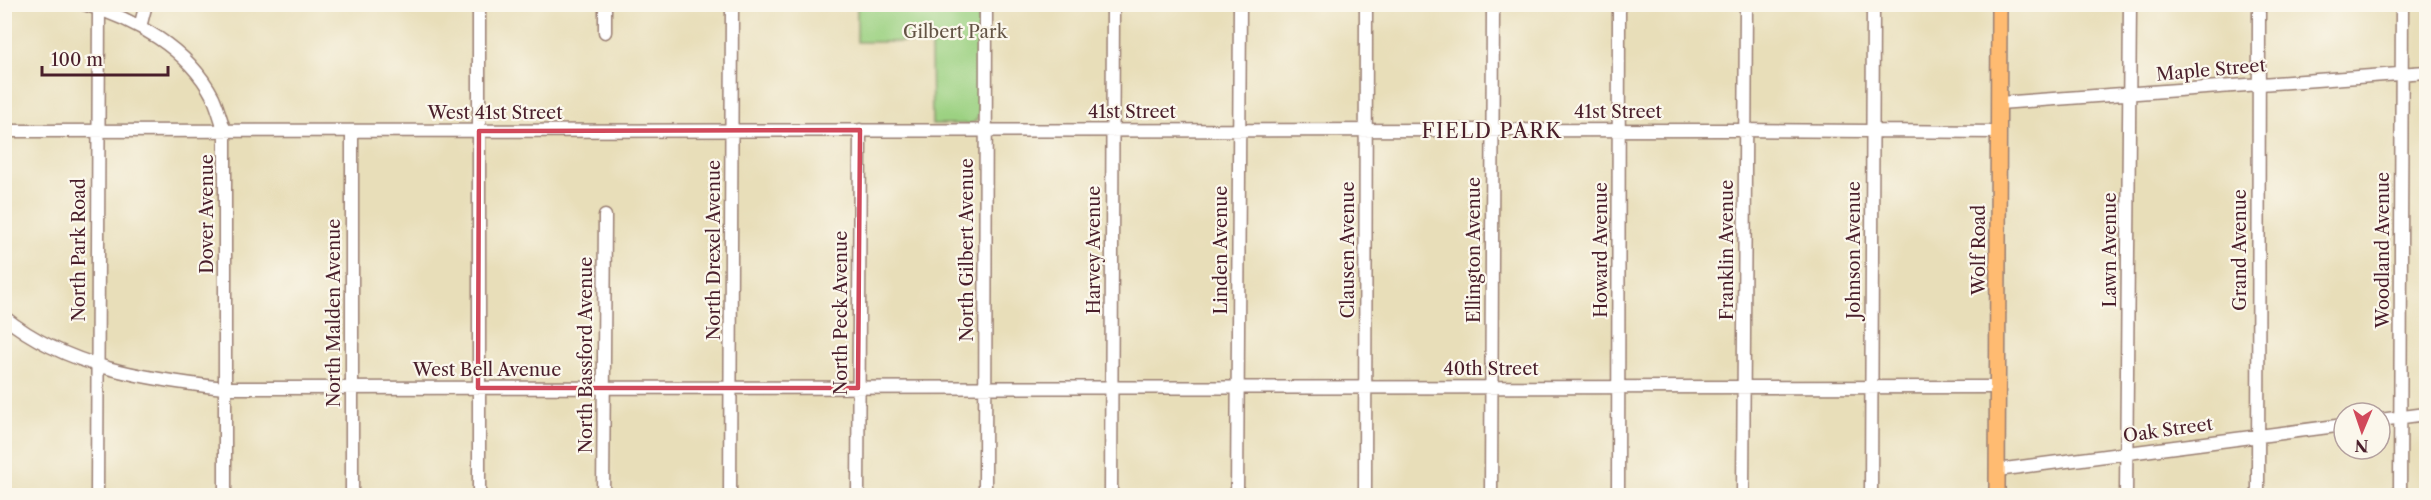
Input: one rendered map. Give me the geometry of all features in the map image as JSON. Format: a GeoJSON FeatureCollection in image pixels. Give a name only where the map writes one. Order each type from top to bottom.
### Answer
{"type":"FeatureCollection","features":[{"type":"Feature","properties":{"kind":"main road","name":"Wolf Road"},"geometry":{"type":"LineString","coordinates":[[1997,495],[1999,4]]}},
{"type":"Feature","properties":{"kind":"street","name":"Dover Avenue"},"geometry":{"type":"LineString","coordinates":[[84,4],[99,7],[166,43],[192,67],[212,96],[225,132],[225,495]]}},
{"type":"Feature","properties":{"kind":"street"},"geometry":{"type":"LineString","coordinates":[[140,27],[146,4]]}},
{"type":"Feature","properties":{"kind":"street"},"geometry":{"type":"LineString","coordinates":[[478,4],[479,495]]}},
{"type":"Feature","properties":{"kind":"street"},"geometry":{"type":"LineString","coordinates":[[604,4],[604,32]]}},
{"type":"Feature","properties":{"kind":"street","name":"North Drexel Avenue"},"geometry":{"type":"LineString","coordinates":[[730,495],[732,4]]}},
{"type":"Feature","properties":{"kind":"street","name":"North Gilbert Avenue"},"geometry":{"type":"LineString","coordinates":[[985,495],[986,4]]}},
{"type":"Feature","properties":{"kind":"street","name":"Harvey Avenue"},"geometry":{"type":"LineString","coordinates":[[1111,495],[1113,4]]}},
{"type":"Feature","properties":{"kind":"street","name":"Linden Avenue"},"geometry":{"type":"LineString","coordinates":[[1237,495],[1240,4]]}},
{"type":"Feature","properties":{"kind":"street","name":"Clausen Avenue"},"geometry":{"type":"LineString","coordinates":[[1365,495],[1366,4]]}},
{"type":"Feature","properties":{"kind":"street","name":"Ellington Avenue"},"geometry":{"type":"LineString","coordinates":[[1491,495],[1492,4]]}},
{"type":"Feature","properties":{"kind":"street","name":"Howard Avenue"},"geometry":{"type":"LineString","coordinates":[[1618,495],[1619,4]]}},
{"type":"Feature","properties":{"kind":"street","name":"Franklin Avenue"},"geometry":{"type":"LineString","coordinates":[[1743,495],[1746,4]]}},
{"type":"Feature","properties":{"kind":"street","name":"Johnson Avenue"},"geometry":{"type":"LineString","coordinates":[[1870,495],[1873,4]]}},
{"type":"Feature","properties":{"kind":"street","name":"Lawn Avenue"},"geometry":{"type":"LineString","coordinates":[[2126,495],[2130,4]]}},
{"type":"Feature","properties":{"kind":"street","name":"Grand Avenue"},"geometry":{"type":"LineString","coordinates":[[2258,495],[2259,4]]}},
{"type":"Feature","properties":{"kind":"street","name":"Woodland Avenue"},"geometry":{"type":"LineString","coordinates":[[2400,495],[2402,4]]}},
{"type":"Feature","properties":{"kind":"street","name":"North Park Road"},"geometry":{"type":"LineString","coordinates":[[97,495],[99,7]]}},
{"type":"Feature","properties":{"kind":"street","name":"Maple Street"},"geometry":{"type":"LineString","coordinates":[[1999,103],[2427,72]]}},
{"type":"Feature","properties":{"kind":"street","name":"North Peck Avenue"},"geometry":{"type":"LineString","coordinates":[[858,495],[860,130]]}},
{"type":"Feature","properties":{"kind":"street","name":"West 41st Street"},"geometry":{"type":"LineString","coordinates":[[4,131],[986,130]]}},
{"type":"Feature","properties":{"kind":"street","name":"41st Street"},"geometry":{"type":"LineString","coordinates":[[986,130],[1999,132]]}},
{"type":"Feature","properties":{"kind":"street","name":"North Malden Avenue"},"geometry":{"type":"LineString","coordinates":[[352,131],[352,495]]}},
{"type":"Feature","properties":{"kind":"street","name":"North Bassford Avenue"},"geometry":{"type":"LineString","coordinates":[[603,495],[605,216]]}},
{"type":"Feature","properties":{"kind":"street","name":"West Bell Avenue"},"geometry":{"type":"LineString","coordinates":[[4,317],[59,352],[97,366],[165,382],[224,388],[985,386]]}},
{"type":"Feature","properties":{"kind":"street","name":"40th Street"},"geometry":{"type":"LineString","coordinates":[[985,386],[1997,387]]}},
{"type":"Feature","properties":{"kind":"street"},"geometry":{"type":"LineString","coordinates":[[2392,419],[2427,414]]}},
{"type":"Feature","properties":{"kind":"street","name":"Oak Street"},"geometry":{"type":"LineString","coordinates":[[1997,470],[2332,427]]}},
{"type":"Feature","properties":{"kind":"highlighted area"},"geometry":{"type":"Polygon","coordinates":[[[860,130],[858,388],[478,388],[479,131],[860,130]]]}},
{"type":"Feature","properties":{"kind":"green space","name":"Gilbert Park"},"geometry":{"type":"Polygon","coordinates":[[[857,5],[979,5],[979,114],[976,121],[971,124],[932,124],[931,42],[857,42],[857,5]]]}},
{"type":"Feature","properties":{"kind":"district","name":"FIELD PARK"},"geometry":{"type":"Point","coordinates":[1492,131]}}]}
